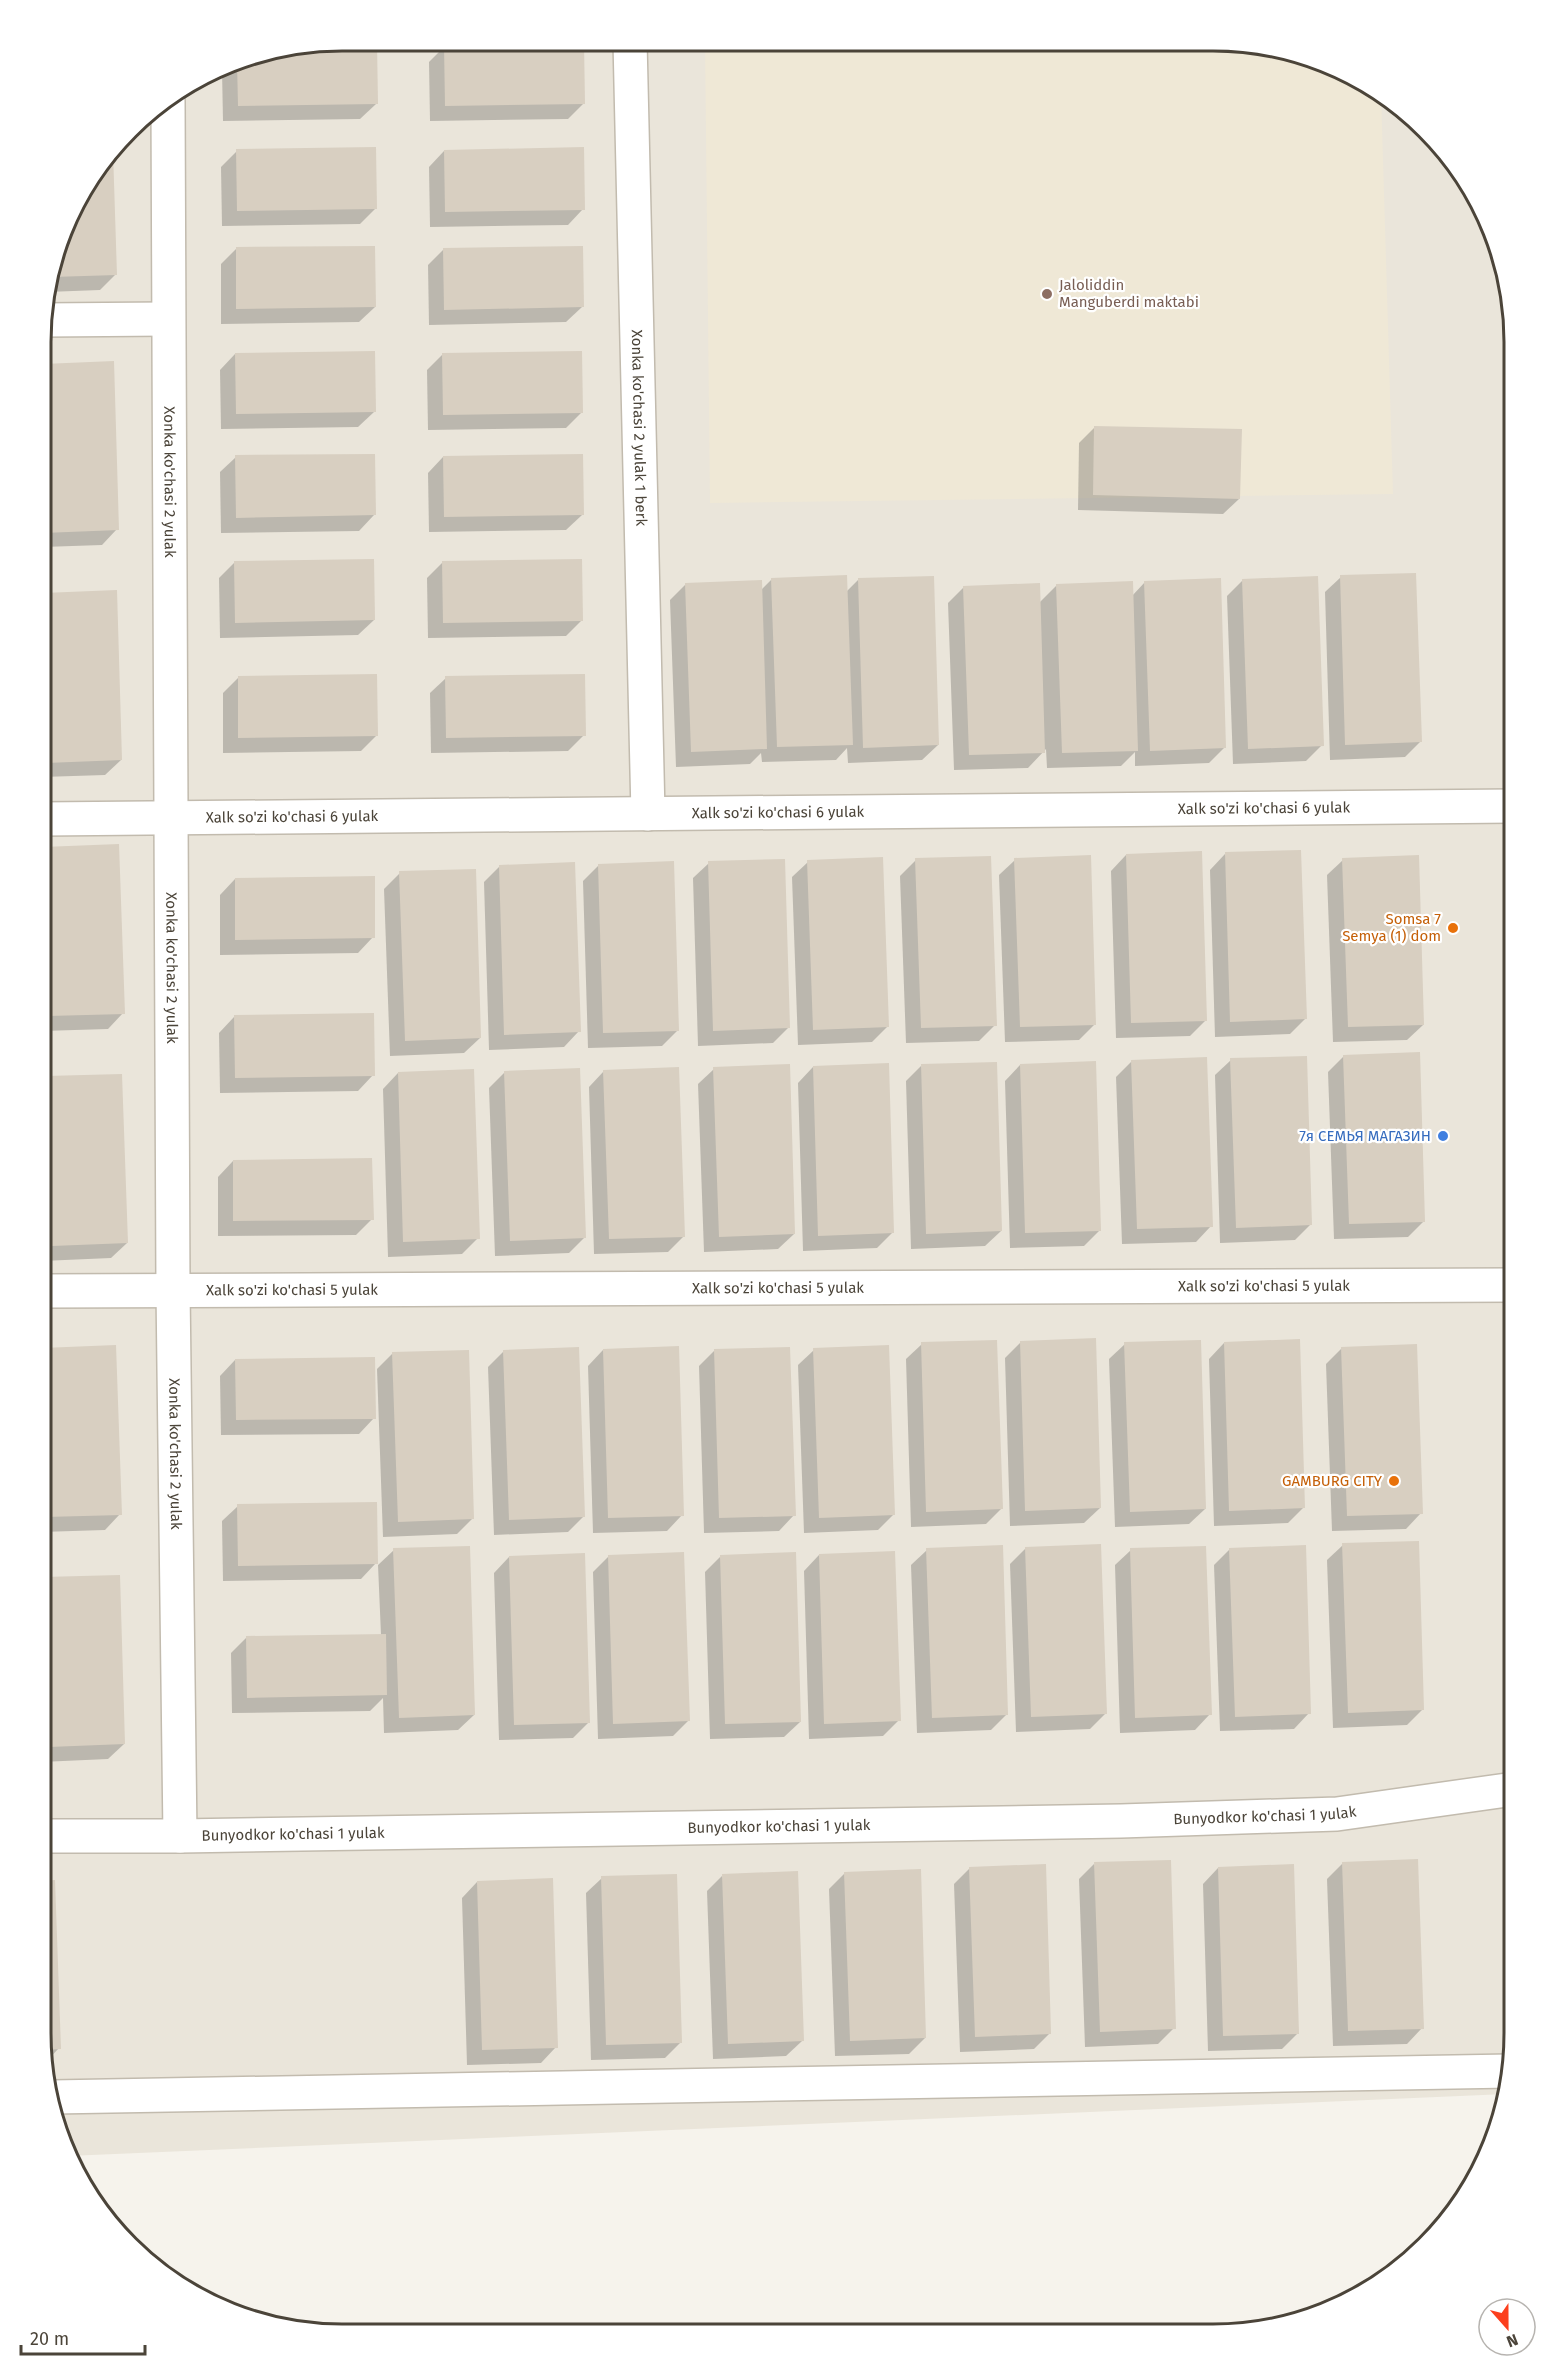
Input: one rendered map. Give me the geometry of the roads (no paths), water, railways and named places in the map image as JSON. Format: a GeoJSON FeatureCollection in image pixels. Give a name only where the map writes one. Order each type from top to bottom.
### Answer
{"type":"FeatureCollection","features":[{"type":"Feature","properties":{"kind":"street","name":"Xonka ko'chasi 2 yulak 1 berk"},"geometry":{"type":"LineString","coordinates":[[630,51],[648,814]]}},
{"type":"Feature","properties":{"kind":"street","name":"Xonka ko'chasi 2 yulak"},"geometry":{"type":"LineString","coordinates":[[168,109],[173,1290],[180,1836]]}},
{"type":"Feature","properties":{"kind":"street"},"geometry":{"type":"LineString","coordinates":[[52,320],[168,319]]}},
{"type":"Feature","properties":{"kind":"street","name":"Xalk so'zi ko'chasi 6 yulak"},"geometry":{"type":"LineString","coordinates":[[51,819],[1504,806]]}},
{"type":"Feature","properties":{"kind":"street","name":"Xalk so'zi ko'chasi 5 yulak"},"geometry":{"type":"LineString","coordinates":[[51,1292],[1504,1285]]}},
{"type":"Feature","properties":{"kind":"street","name":"Bunyodkor ko'chasi 1 yulak"},"geometry":{"type":"LineString","coordinates":[[51,1836],[180,1836],[1097,1821],[1337,1814],[1504,1790]]}},
{"type":"Feature","properties":{"kind":"street"},"geometry":{"type":"LineString","coordinates":[[58,2097],[1502,2071]]}},
{"type":"Feature","properties":{"kind":"place","name":"Jaloliddin Manguberdi maktabi"},"geometry":{"type":"Point","coordinates":[1047,294]}},
{"type":"Feature","properties":{"kind":"place","name":"Somsa 7 Semya (1) dom"},"geometry":{"type":"Point","coordinates":[1453,928]}},
{"type":"Feature","properties":{"kind":"place","name":"7я СЕМЬЯ МАГАЗИН"},"geometry":{"type":"Point","coordinates":[1443,1136]}},
{"type":"Feature","properties":{"kind":"place","name":"GAMBURG CITY"},"geometry":{"type":"Point","coordinates":[1394,1481]}}]}
